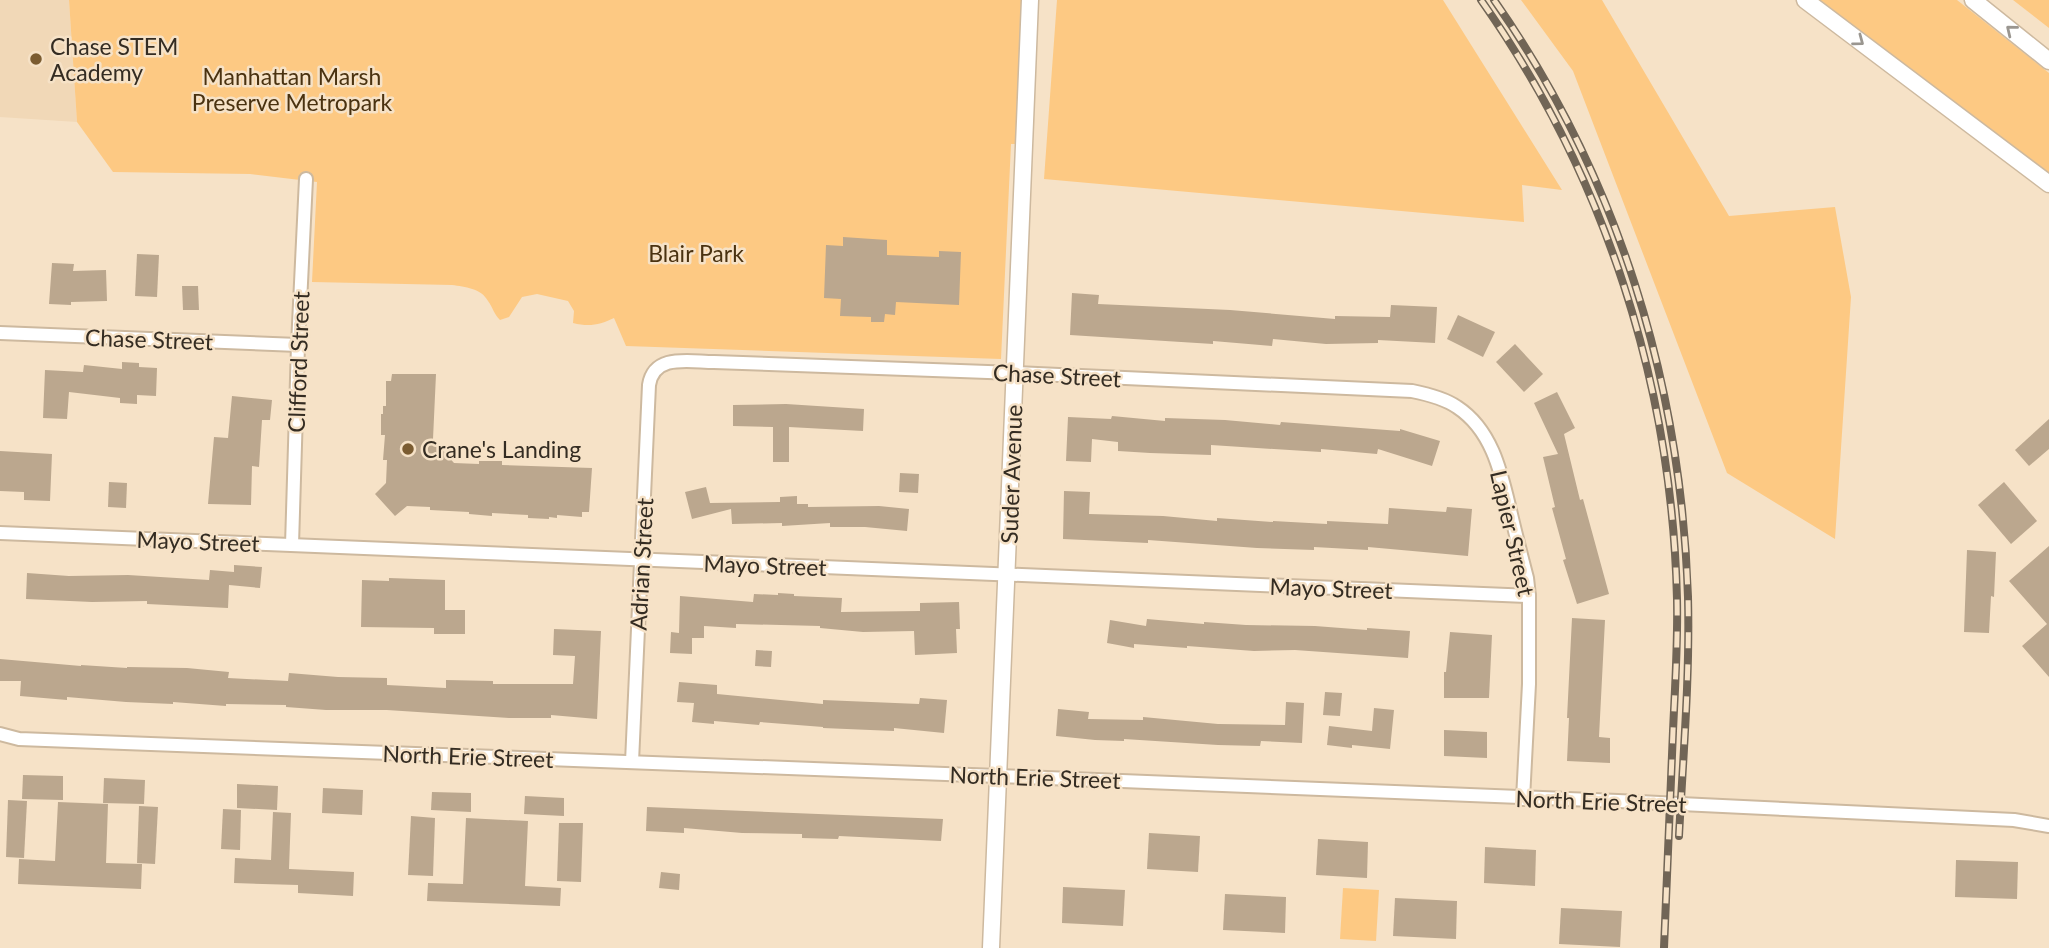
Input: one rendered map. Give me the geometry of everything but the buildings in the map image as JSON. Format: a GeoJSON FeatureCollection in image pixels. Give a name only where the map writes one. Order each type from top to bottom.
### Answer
{"type":"FeatureCollection","features":[{"type":"Feature","properties":{"kind":"street","name":"Suder Avenue"},"geometry":{"type":"LineString","coordinates":[[991,948],[1030,0]]}},
{"type":"Feature","properties":{"kind":"street"},"geometry":{"type":"LineString","coordinates":[[1805,0],[2049,184]]}},
{"type":"Feature","properties":{"kind":"street"},"geometry":{"type":"LineString","coordinates":[[1973,0],[2049,61]]}},
{"type":"Feature","properties":{"kind":"street","name":"Clifford Street"},"geometry":{"type":"LineString","coordinates":[[292,545],[306,179]]}},
{"type":"Feature","properties":{"kind":"street","name":"Chase Street"},"geometry":{"type":"LineString","coordinates":[[0,333],[298,345]]}},
{"type":"Feature","properties":{"kind":"street","name":"Chase Street"},"geometry":{"type":"LineString","coordinates":[[657,368],[663,363],[680,361],[1412,391],[1433,395],[1457,407]]}},
{"type":"Feature","properties":{"kind":"street","name":"Adrian Street"},"geometry":{"type":"LineString","coordinates":[[632,762],[649,385],[657,368]]}},
{"type":"Feature","properties":{"kind":"street","name":"Lapier Street"},"geometry":{"type":"LineString","coordinates":[[1457,407],[1484,435],[1500,468],[1527,578],[1528,684],[1523,799]]}},
{"type":"Feature","properties":{"kind":"street","name":"Mayo Street"},"geometry":{"type":"LineString","coordinates":[[0,533],[1529,596]]}},
{"type":"Feature","properties":{"kind":"street","name":"North Erie Street"},"geometry":{"type":"LineString","coordinates":[[0,736],[19,739],[1618,801],[2014,820],[2049,826]]}},
{"type":"Feature","properties":{"kind":"shaded area","name":"Chase STEM Academy"},"geometry":{"type":"Polygon","coordinates":[[[0,0],[69,0],[77,122],[0,117],[0,0]]]}},
{"type":"Feature","properties":{"kind":"green space"},"geometry":{"type":"Polygon","coordinates":[[[69,0],[1030,0],[1024,144],[1011,144],[1001,359],[626,346],[614,318],[594,325],[573,323],[574,311],[568,301],[537,294],[522,297],[509,317],[500,320],[485,297],[467,288],[452,285],[312,282],[317,182],[250,174],[113,172],[77,122],[69,0]]]}},
{"type":"Feature","properties":{"kind":"green space"},"geometry":{"type":"Polygon","coordinates":[[[1057,0],[1443,0],[1562,190],[1522,185],[1524,222],[1044,179],[1057,0]]]}},
{"type":"Feature","properties":{"kind":"green space"},"geometry":{"type":"Polygon","coordinates":[[[1521,0],[1602,0],[1729,216],[1835,207],[1851,297],[1835,539],[1727,473],[1573,71],[1521,0]]]}},
{"type":"Feature","properties":{"kind":"green space"},"geometry":{"type":"Polygon","coordinates":[[[1820,0],[1957,0],[2049,73],[2049,174],[1820,0]]]}},
{"type":"Feature","properties":{"kind":"green space"},"geometry":{"type":"Polygon","coordinates":[[[2013,0],[2049,0],[2049,28],[2013,0]]]}},
{"type":"Feature","properties":{"kind":"green space"},"geometry":{"type":"Polygon","coordinates":[[[1343,888],[1379,890],[1376,941],[1340,939],[1343,888]]]}},
{"type":"Feature","properties":{"kind":"railway"},"geometry":{"type":"LineString","coordinates":[[1481,0],[1525,67],[1563,138],[1596,210],[1624,285],[1645,361],[1662,439],[1672,519],[1677,599],[1664,948]]}},
{"type":"Feature","properties":{"kind":"railway"},"geometry":{"type":"LineString","coordinates":[[1494,0],[1538,68],[1576,138],[1608,210],[1635,284],[1656,360],[1672,438],[1683,517],[1688,597],[1687,687],[1679,836]]}},
{"type":"Feature","properties":{"kind":"place","name":"Chase STEM Academy"},"geometry":{"type":"Point","coordinates":[36,59]}},
{"type":"Feature","properties":{"kind":"place","name":"Crane's Landing"},"geometry":{"type":"Point","coordinates":[408,449]}},
{"type":"Feature","properties":{"kind":"park label","name":"Manhattan Marsh Preserve Metropark"},"geometry":{"type":"Point","coordinates":[292,89]}},
{"type":"Feature","properties":{"kind":"park label","name":"Blair Park"},"geometry":{"type":"Point","coordinates":[696,253]}}]}
